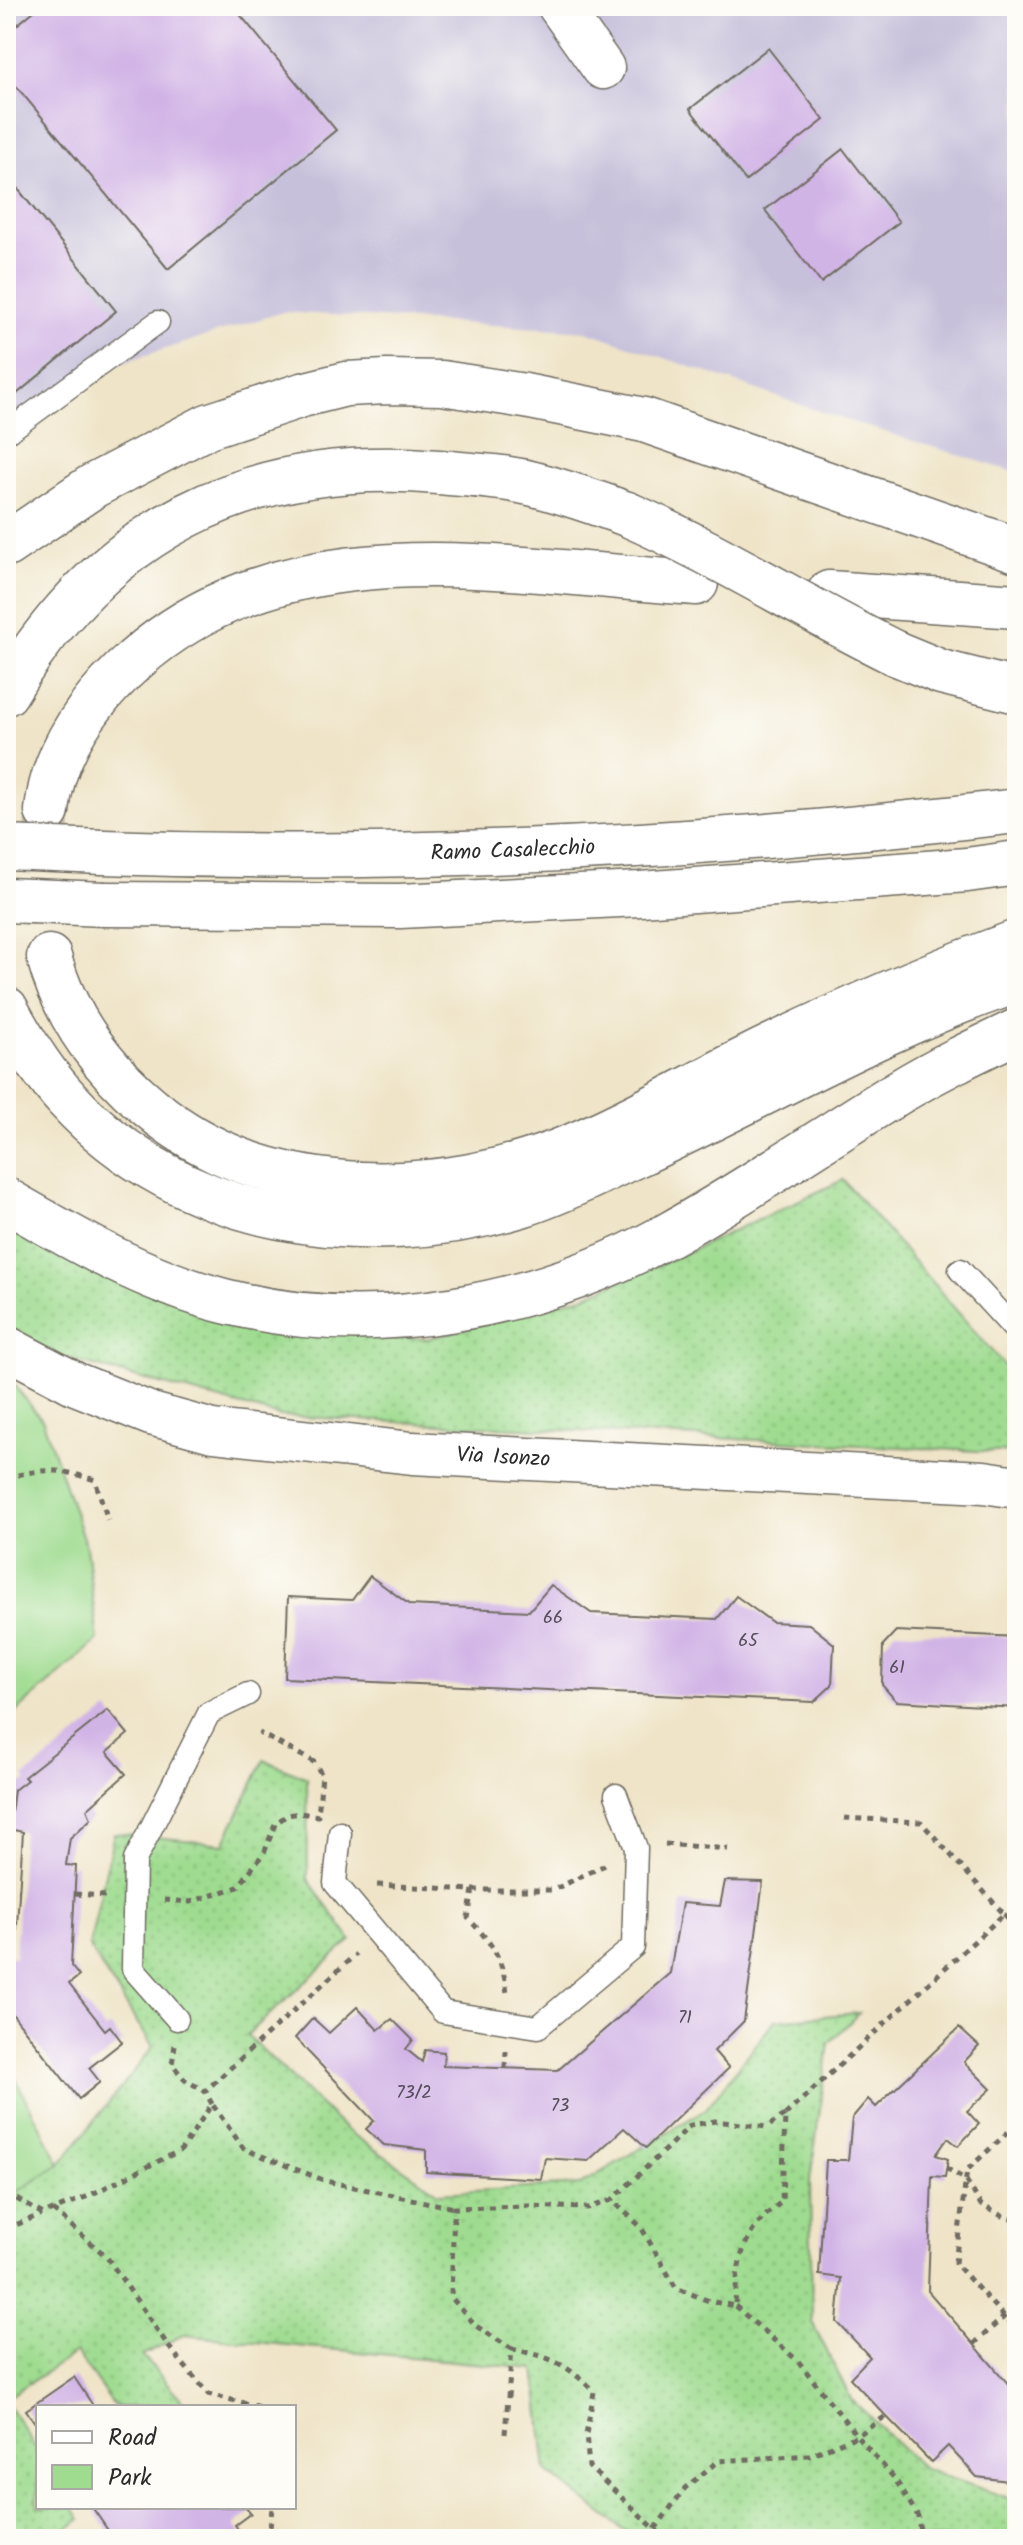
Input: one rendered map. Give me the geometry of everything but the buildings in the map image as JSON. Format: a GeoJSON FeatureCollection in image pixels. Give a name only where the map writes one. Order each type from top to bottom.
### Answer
{"type":"FeatureCollection","features":[{"type":"Feature","properties":{"kind":"highway"},"geometry":{"type":"LineString","coordinates":[[6,545],[93,486],[208,426],[346,384],[387,382],[442,383],[538,398],[644,420],[1017,550]]}},
{"type":"Feature","properties":{"kind":"highway"},"geometry":{"type":"LineString","coordinates":[[6,693],[50,627],[100,574],[142,541],[218,499],[290,477],[352,469],[480,475],[531,483],[627,514],[673,534],[895,653],[941,672],[1017,691]]}},
{"type":"Feature","properties":{"kind":"highway"},"geometry":{"type":"LineString","coordinates":[[47,811],[49,788],[78,722],[111,683],[170,632],[202,611],[246,592],[312,574],[351,568],[425,565],[696,583]]}},
{"type":"Feature","properties":{"kind":"highway"},"geometry":{"type":"LineString","coordinates":[[829,593],[1017,606]]}},
{"type":"Feature","properties":{"kind":"highway","name":"Ramo Casalecchio"},"geometry":{"type":"LineString","coordinates":[[6,848],[303,857],[512,852],[792,835],[1017,811]]}},
{"type":"Feature","properties":{"kind":"highway"},"geometry":{"type":"LineString","coordinates":[[6,900],[290,907],[504,902],[967,870],[1017,863]]}},
{"type":"Feature","properties":{"kind":"highway"},"geometry":{"type":"LineString","coordinates":[[49,957],[57,984],[73,1018],[94,1051],[148,1106],[183,1133],[224,1155],[270,1171],[323,1180],[383,1184],[447,1179],[509,1167],[569,1147],[627,1122],[770,1047],[921,979],[1017,942]]}},
{"type":"Feature","properties":{"kind":"highway"},"geometry":{"type":"LineString","coordinates":[[6,1009],[41,1067],[67,1100],[98,1129],[136,1157],[214,1200],[265,1215],[362,1227],[482,1215],[563,1189],[849,1051],[1017,981]]}},
{"type":"Feature","properties":{"kind":"highway"},"geometry":{"type":"LineString","coordinates":[[6,1200],[122,1264],[224,1301],[342,1317],[435,1313],[539,1290],[619,1259],[720,1205],[901,1091],[1017,1031]]}},
{"type":"Feature","properties":{"kind":"street"},"geometry":{"type":"LineString","coordinates":[[559,6],[603,68]]}},
{"type":"Feature","properties":{"kind":"street","name":"Via Isonzo"},"geometry":{"type":"LineString","coordinates":[[6,1347],[76,1384],[151,1414],[213,1431],[412,1453],[984,1482],[1017,1487]]}},
{"type":"Feature","properties":{"kind":"lane"},"geometry":{"type":"LineString","coordinates":[[6,433],[158,322]]}},
{"type":"Feature","properties":{"kind":"lane"},"geometry":{"type":"LineString","coordinates":[[960,1270],[1017,1332]]}},
{"type":"Feature","properties":{"kind":"lane"},"geometry":{"type":"LineString","coordinates":[[177,2019],[133,1969],[135,1860],[209,1713],[248,1694]]}},
{"type":"Feature","properties":{"kind":"lane"},"geometry":{"type":"LineString","coordinates":[[340,1833],[335,1883],[443,2012],[538,2027],[633,1947],[636,1848],[616,1795]]}},
{"type":"Feature","properties":{"kind":"path"},"geometry":{"type":"LineString","coordinates":[[6,1478],[37,1469],[72,1472],[95,1480],[108,1520]]}},
{"type":"Feature","properties":{"kind":"path"},"geometry":{"type":"LineString","coordinates":[[259,1733],[314,1762],[322,1775],[317,1829]]}},
{"type":"Feature","properties":{"kind":"path"},"geometry":{"type":"LineString","coordinates":[[75,1894],[190,1902],[238,1887],[265,1851],[275,1824],[287,1815],[300,1813],[318,1816]]}},
{"type":"Feature","properties":{"kind":"path"},"geometry":{"type":"LineString","coordinates":[[843,1818],[921,1822],[1017,1927]]}},
{"type":"Feature","properties":{"kind":"path"},"geometry":{"type":"LineString","coordinates":[[335,1883],[473,1890],[553,1890],[646,1843],[728,1849]]}},
{"type":"Feature","properties":{"kind":"path"},"geometry":{"type":"LineString","coordinates":[[6,1889],[19,1890]]}},
{"type":"Feature","properties":{"kind":"path"},"geometry":{"type":"LineString","coordinates":[[473,1890],[468,1918],[491,1943],[504,1967],[508,1997],[505,2068]]}},
{"type":"Feature","properties":{"kind":"path"},"geometry":{"type":"LineString","coordinates":[[177,2019],[172,2064],[185,2080],[205,2091],[244,2149],[326,2181],[454,2208],[588,2208],[612,2200],[691,2125],[715,2121],[767,2127],[785,2115],[1004,1914]]}},
{"type":"Feature","properties":{"kind":"path"},"geometry":{"type":"LineString","coordinates":[[205,2091],[377,1934]]}},
{"type":"Feature","properties":{"kind":"path"},"geometry":{"type":"LineString","coordinates":[[6,2229],[86,2197],[181,2150],[212,2104]]}},
{"type":"Feature","properties":{"kind":"path"},"geometry":{"type":"LineString","coordinates":[[735,2306],[737,2266],[749,2235],[770,2210],[782,2202],[785,2115]]}},
{"type":"Feature","properties":{"kind":"path"},"geometry":{"type":"LineString","coordinates":[[1017,2124],[967,2170],[955,2263],[1017,2331]]}},
{"type":"Feature","properties":{"kind":"path"},"geometry":{"type":"LineString","coordinates":[[946,2168],[966,2180],[981,2205],[1017,2220]]}},
{"type":"Feature","properties":{"kind":"path"},"geometry":{"type":"LineString","coordinates":[[6,2193],[43,2214]]}},
{"type":"Feature","properties":{"kind":"path"},"geometry":{"type":"LineString","coordinates":[[612,2200],[641,2227],[676,2288],[709,2301],[735,2306],[798,2361],[895,2479],[918,2516],[921,2539]]}},
{"type":"Feature","properties":{"kind":"path"},"geometry":{"type":"LineString","coordinates":[[454,2208],[451,2297],[476,2326],[512,2349],[553,2359],[577,2374],[594,2392],[586,2434],[589,2467],[660,2534],[659,2539]]}},
{"type":"Feature","properties":{"kind":"path"},"geometry":{"type":"LineString","coordinates":[[53,2210],[106,2256],[169,2347],[208,2394],[252,2405]]}},
{"type":"Feature","properties":{"kind":"path"},"geometry":{"type":"LineString","coordinates":[[974,2344],[1017,2305]]}},
{"type":"Feature","properties":{"kind":"path"},"geometry":{"type":"LineString","coordinates":[[505,2434],[512,2349]]}},
{"type":"Feature","properties":{"kind":"path"},"geometry":{"type":"LineString","coordinates":[[655,2529],[685,2488],[718,2461],[810,2455],[857,2436],[886,2416]]}},
{"type":"Feature","properties":{"kind":"path"},"geometry":{"type":"LineString","coordinates":[[269,2539],[272,2509]]}},
{"type":"Feature","properties":{"kind":"shaded area"},"geometry":{"type":"Polygon","coordinates":[[[6,6],[1017,6],[1017,473],[830,415],[586,331],[283,312],[111,366],[6,448],[6,6]]]}},
{"type":"Feature","properties":{"kind":"green space"},"geometry":{"type":"Polygon","coordinates":[[[843,1180],[1017,1380],[1017,1453],[280,1416],[61,1357],[6,1327],[6,1225],[222,1322],[427,1339],[584,1296],[677,1257],[843,1180]]]}},
{"type":"Feature","properties":{"kind":"green space"},"geometry":{"type":"Polygon","coordinates":[[[6,1375],[43,1421],[86,1547],[98,1640],[6,1721],[6,1375]]]}},
{"type":"Feature","properties":{"kind":"green space"},"geometry":{"type":"Polygon","coordinates":[[[264,1760],[307,1778],[308,1879],[351,1940],[247,2035],[345,2129],[439,2193],[580,2185],[706,2109],[775,2020],[859,2013],[829,2043],[810,2181],[812,2322],[851,2399],[923,2469],[1017,2501],[1017,2539],[634,2538],[546,2471],[535,2369],[183,2335],[142,2355],[186,2405],[114,2405],[76,2353],[6,2398],[6,2199],[60,2164],[153,2047],[89,1947],[114,1833],[224,1844],[264,1760]]]}},
{"type":"Feature","properties":{"kind":"green space"},"geometry":{"type":"Polygon","coordinates":[[[6,2061],[60,2164],[6,2199],[6,2061]]]}},
{"type":"Feature","properties":{"kind":"green space"},"geometry":{"type":"Polygon","coordinates":[[[6,2401],[36,2449],[36,2509],[74,2509],[81,2519],[53,2539],[6,2539],[6,2401]]]}},
{"type":"Feature","properties":{"kind":"tunnel"},"geometry":{"type":"LineString","coordinates":[[47,814],[45,872],[49,957]]}}]}
